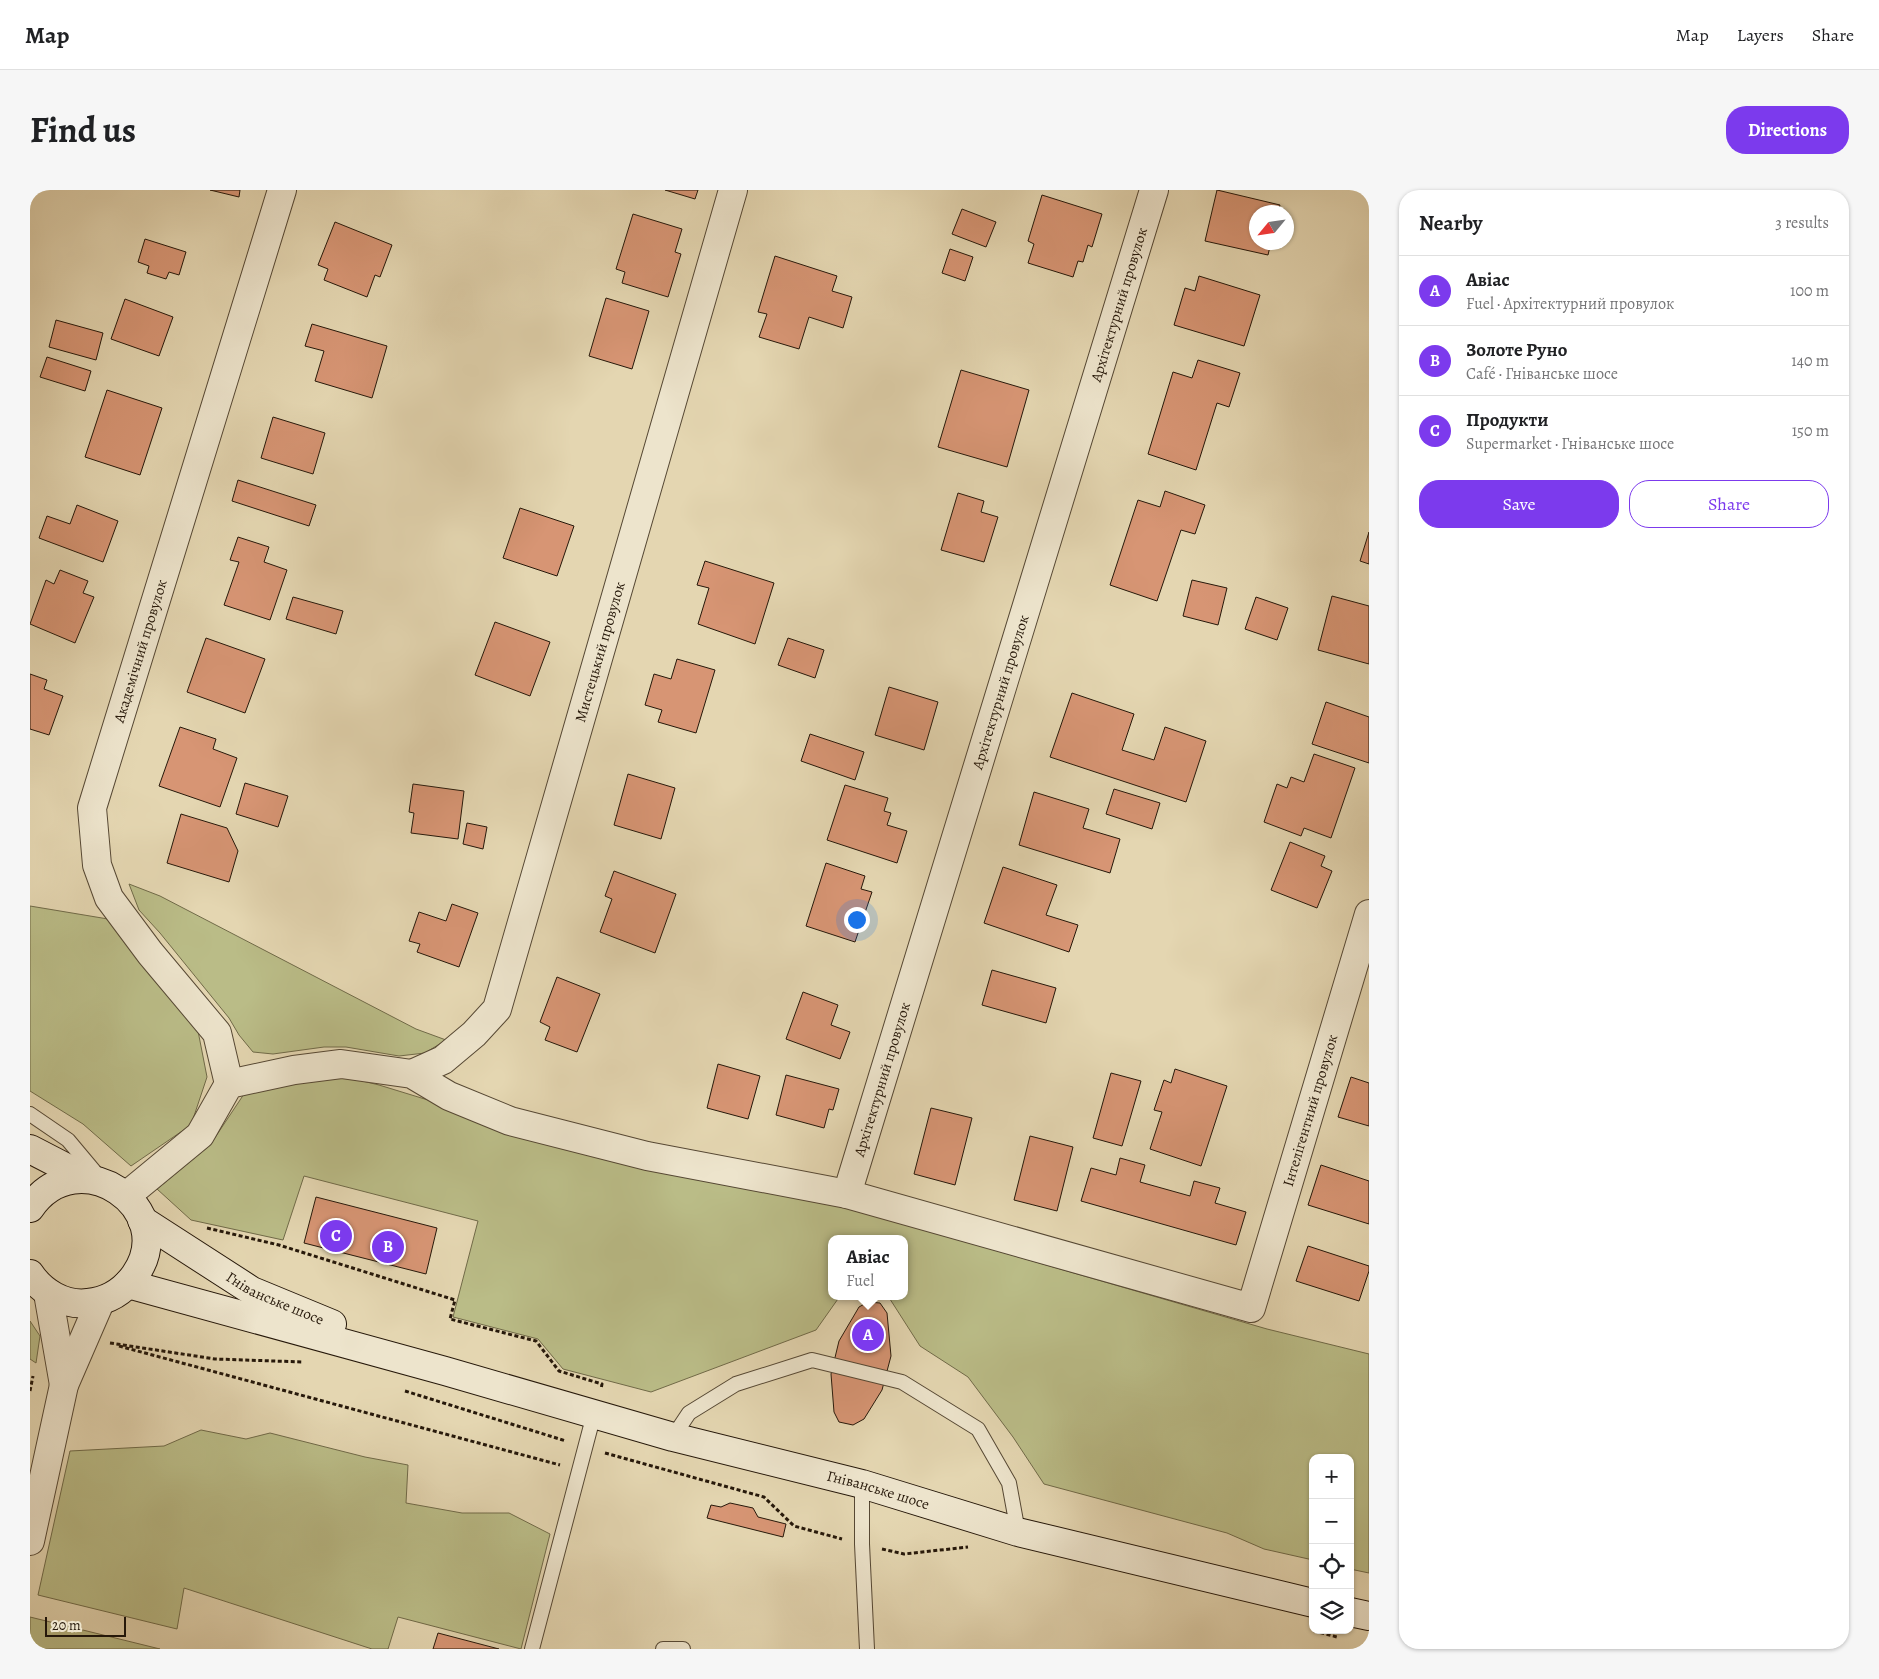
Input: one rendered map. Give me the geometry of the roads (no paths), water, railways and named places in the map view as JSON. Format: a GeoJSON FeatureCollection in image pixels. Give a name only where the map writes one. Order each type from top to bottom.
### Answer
{"type":"FeatureCollection","features":[{"type":"Feature","properties":{"kind":"street","name":"Академічний провулок"},"geometry":{"type":"LineString","coordinates":[[229,1084],[217,1034],[150,953],[109,898],[97,864],[92,808],[282,190]]}},
{"type":"Feature","properties":{"kind":"street","name":"Мистецький провулок"},"geometry":{"type":"LineString","coordinates":[[412,1074],[444,1060],[474,1034],[497,1008],[733,190]]}},
{"type":"Feature","properties":{"kind":"street","name":"Архітектурний провулок"},"geometry":{"type":"LineString","coordinates":[[847,1194],[1154,190]]}},
{"type":"Feature","properties":{"kind":"street","name":"Інтелігентний провулок"},"geometry":{"type":"LineString","coordinates":[[847,1194],[1251,1308],[1369,914]]}},
{"type":"Feature","properties":{"kind":"street"},"geometry":{"type":"LineString","coordinates":[[126,1196],[200,1135],[229,1084],[294,1070],[341,1064],[412,1074],[449,1096],[510,1121],[647,1156],[847,1194]]}},
{"type":"Feature","properties":{"kind":"street","name":"Гніванське шосе"},"geometry":{"type":"LineString","coordinates":[[30,1149],[126,1196],[142,1220],[146,1236],[144,1254],[138,1270],[128,1284],[115,1295],[100,1302],[82,1304],[64,1301],[48,1293],[36,1283],[30,1274]]}},
{"type":"Feature","properties":{"kind":"street"},"geometry":{"type":"LineString","coordinates":[[30,1208],[42,1194],[56,1184],[72,1179],[95,1180]]}},
{"type":"Feature","properties":{"kind":"street","name":"Гніванське шосе"},"geometry":{"type":"LineString","coordinates":[[142,1220],[252,1291],[445,1371]]}},
{"type":"Feature","properties":{"kind":"street","name":"Гніванське шосе"},"geometry":{"type":"LineString","coordinates":[[128,1284],[445,1371],[673,1437],[862,1484],[1018,1532],[1309,1602]]}},
{"type":"Feature","properties":{"kind":"street"},"geometry":{"type":"LineString","coordinates":[[48,1293],[64,1385]]}},
{"type":"Feature","properties":{"kind":"street"},"geometry":{"type":"LineString","coordinates":[[30,1541],[64,1385],[100,1302]]}},
{"type":"Feature","properties":{"kind":"street"},"geometry":{"type":"LineString","coordinates":[[1354,1613],[1369,1616]]}},
{"type":"Feature","properties":{"kind":"lane"},"geometry":{"type":"LineString","coordinates":[[30,1114],[68,1140],[95,1180]]}},
{"type":"Feature","properties":{"kind":"lane"},"geometry":{"type":"LineString","coordinates":[[673,1437],[689,1414],[736,1384],[812,1360],[902,1382],[978,1429],[1009,1483],[1018,1532]]}},
{"type":"Feature","properties":{"kind":"lane"},"geometry":{"type":"LineString","coordinates":[[532,1649],[594,1414]]}},
{"type":"Feature","properties":{"kind":"lane"},"geometry":{"type":"LineString","coordinates":[[862,1484],[862,1544],[867,1649]]}},
{"type":"Feature","properties":{"kind":"lane"},"geometry":{"type":"LineString","coordinates":[[663,1649],[683,1649]]}},
{"type":"Feature","properties":{"kind":"place","name":"Продукти"},"geometry":{"type":"Point","coordinates":[336,1236]}},
{"type":"Feature","properties":{"kind":"place","name":"Золоте Руно"},"geometry":{"type":"Point","coordinates":[388,1247]}},
{"type":"Feature","properties":{"kind":"place","name":"Авіас"},"geometry":{"type":"Point","coordinates":[868,1335]}}]}
